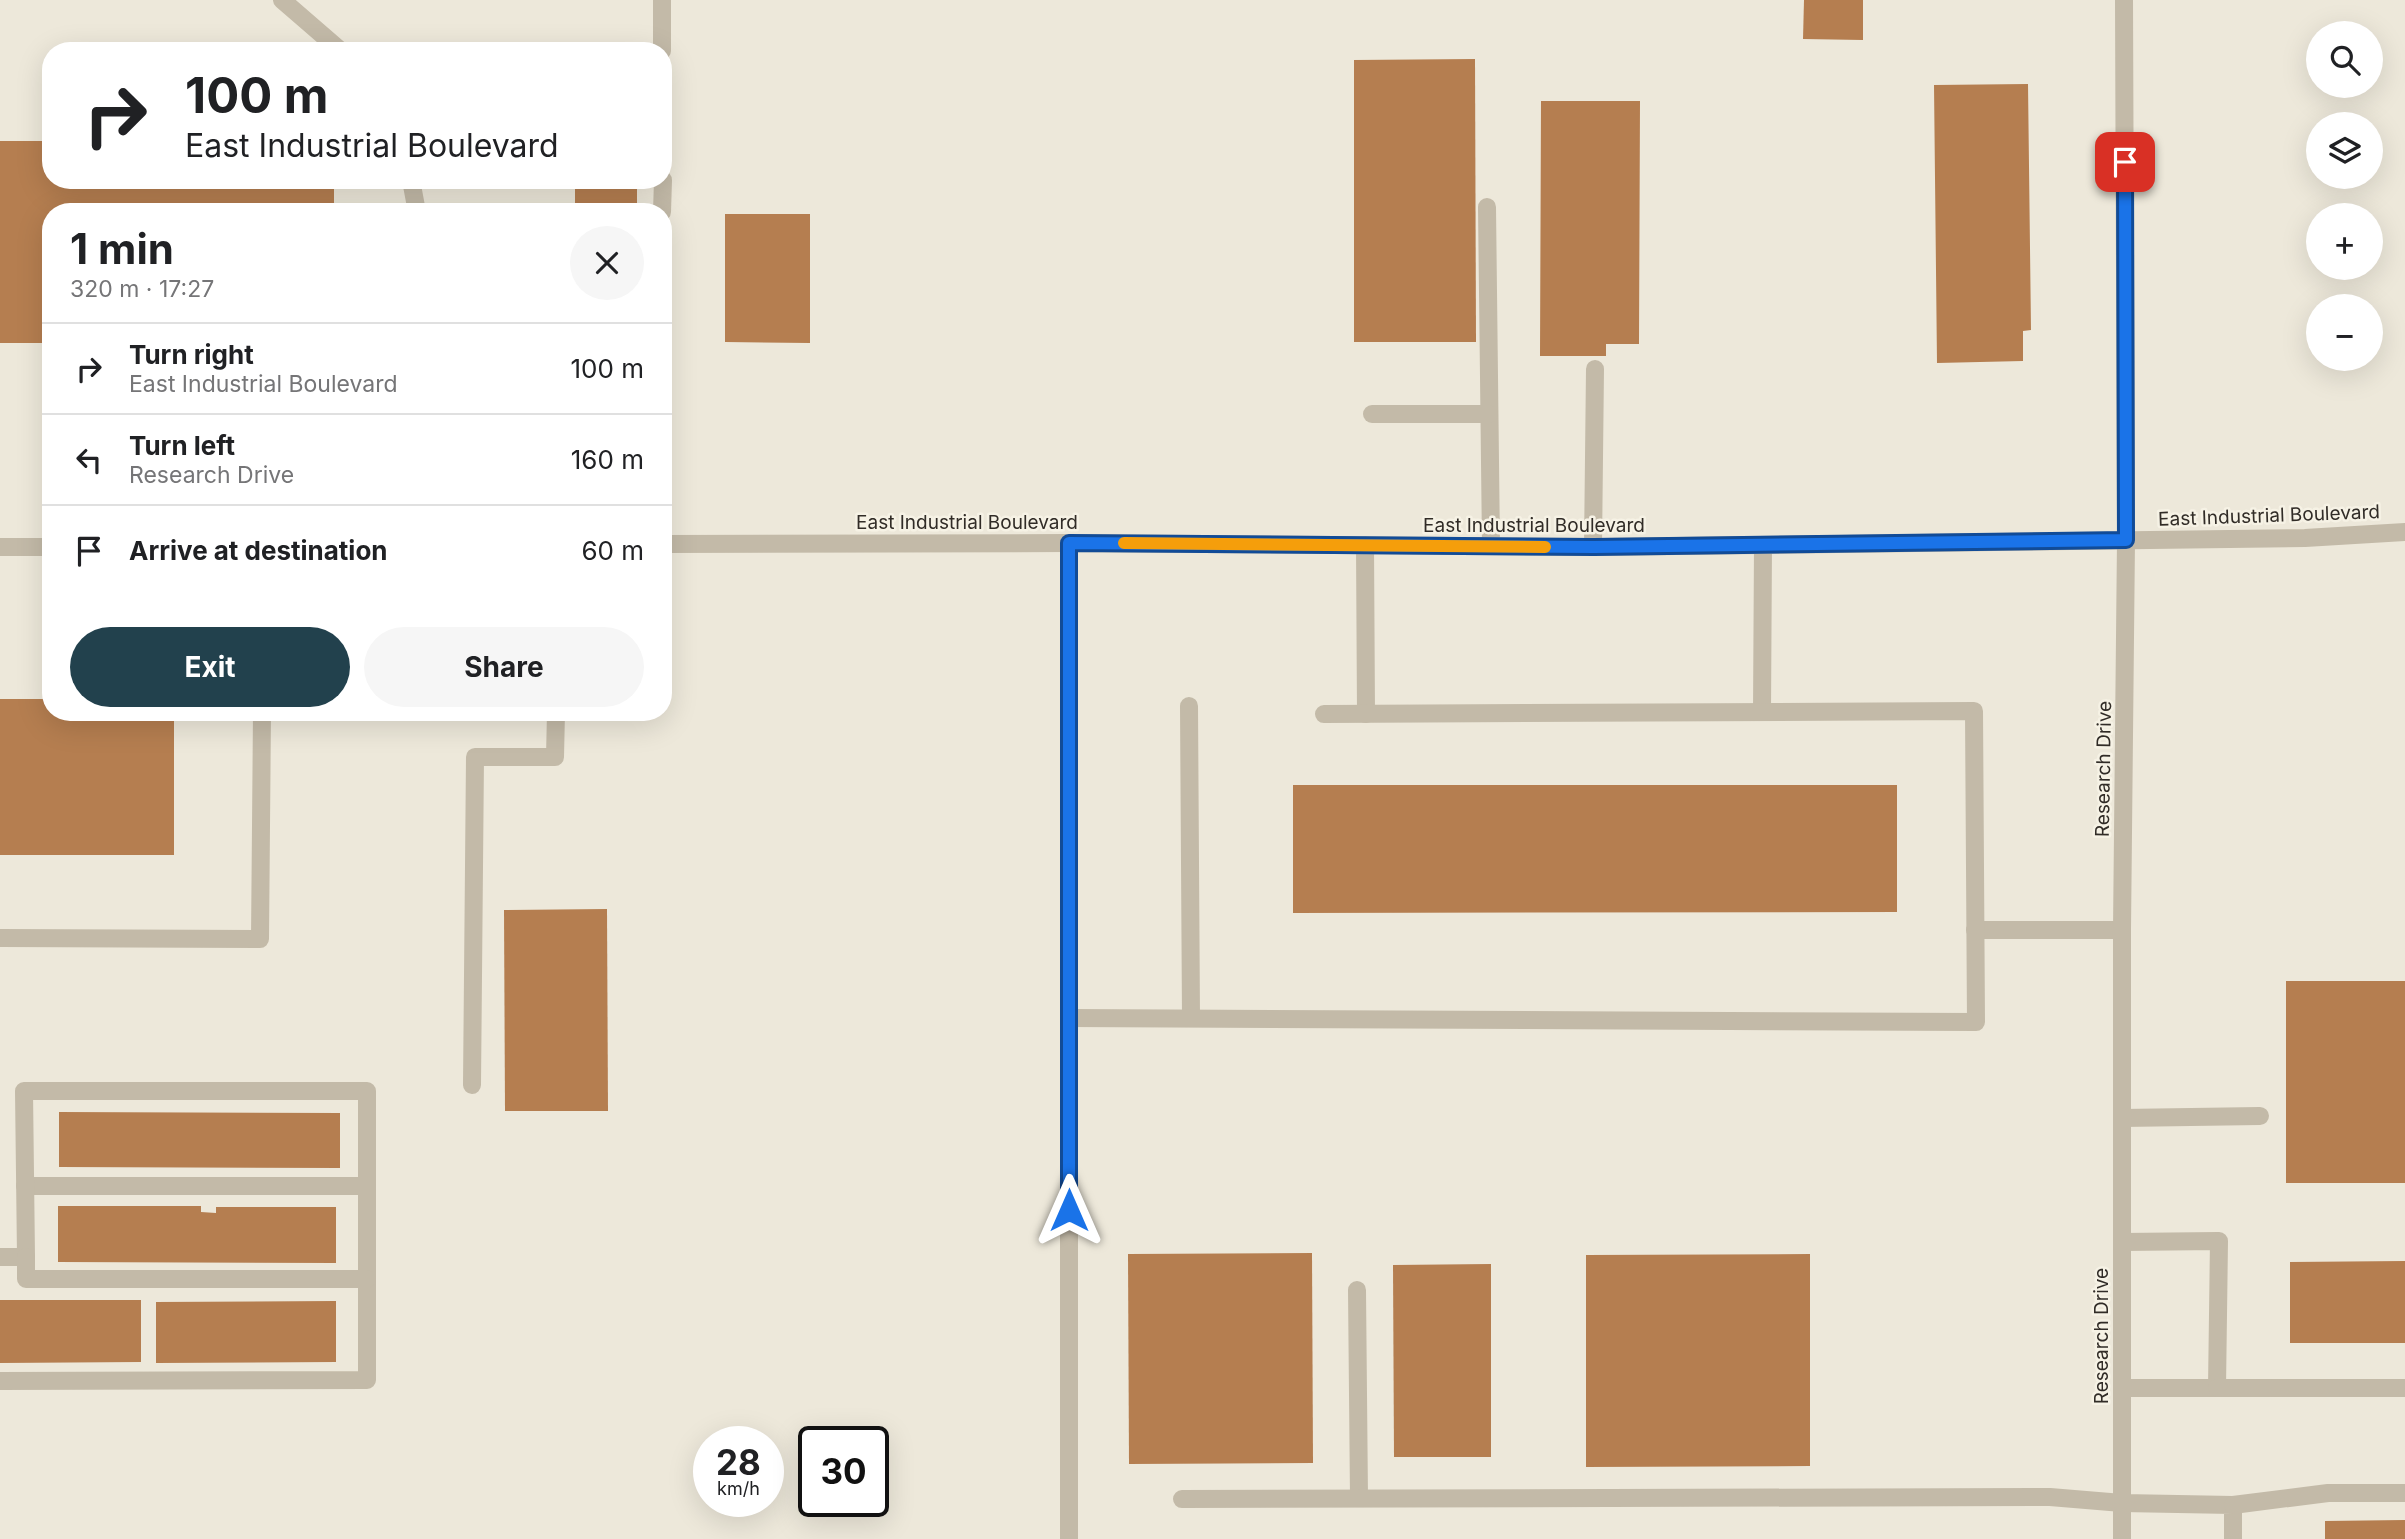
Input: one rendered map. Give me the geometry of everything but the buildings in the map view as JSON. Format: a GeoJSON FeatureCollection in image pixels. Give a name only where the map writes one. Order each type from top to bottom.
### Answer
{"type":"FeatureCollection","features":[{"type":"Feature","properties":{"kind":"street"},"geometry":{"type":"LineString","coordinates":[[282,0],[331,42]]}},
{"type":"Feature","properties":{"kind":"street"},"geometry":{"type":"LineString","coordinates":[[662,0],[662,42]]}},
{"type":"Feature","properties":{"kind":"street","name":"Research Drive"},"geometry":{"type":"LineString","coordinates":[[2122,1539],[2122,930],[2126,540],[2124,0]]}},
{"type":"Feature","properties":{"kind":"street"},"geometry":{"type":"LineString","coordinates":[[1487,207],[1491,546]]}},
{"type":"Feature","properties":{"kind":"street"},"geometry":{"type":"LineString","coordinates":[[1594,547],[1595,369]]}},
{"type":"Feature","properties":{"kind":"street"},"geometry":{"type":"LineString","coordinates":[[1372,414],[1489,414]]}},
{"type":"Feature","properties":{"kind":"street","name":"East Industrial Boulevard"},"geometry":{"type":"LineString","coordinates":[[672,544],[1069,543],[1594,547],[2305,538],[2405,532]]}},
{"type":"Feature","properties":{"kind":"street"},"geometry":{"type":"LineString","coordinates":[[1069,543],[1069,1539]]}},
{"type":"Feature","properties":{"kind":"street"},"geometry":{"type":"LineString","coordinates":[[1365,545],[1366,714]]}},
{"type":"Feature","properties":{"kind":"street"},"geometry":{"type":"LineString","coordinates":[[1762,712],[1763,545]]}},
{"type":"Feature","properties":{"kind":"street"},"geometry":{"type":"LineString","coordinates":[[0,547],[42,547]]}},
{"type":"Feature","properties":{"kind":"street"},"geometry":{"type":"LineString","coordinates":[[1189,706],[1192,1018]]}},
{"type":"Feature","properties":{"kind":"street"},"geometry":{"type":"LineString","coordinates":[[1069,1018],[1976,1022],[1974,711],[1324,714]]}},
{"type":"Feature","properties":{"kind":"street"},"geometry":{"type":"LineString","coordinates":[[0,938],[260,939],[262,721]]}},
{"type":"Feature","properties":{"kind":"street"},"geometry":{"type":"LineString","coordinates":[[472,1085],[475,757],[555,757],[556,721]]}},
{"type":"Feature","properties":{"kind":"street"},"geometry":{"type":"LineString","coordinates":[[1975,930],[2122,930]]}},
{"type":"Feature","properties":{"kind":"street"},"geometry":{"type":"LineString","coordinates":[[0,1381],[367,1380],[367,1279],[367,1186],[367,1091],[24,1091],[26,1279],[367,1279]]}},
{"type":"Feature","properties":{"kind":"street"},"geometry":{"type":"LineString","coordinates":[[2122,1118],[2260,1116]]}},
{"type":"Feature","properties":{"kind":"street"},"geometry":{"type":"LineString","coordinates":[[25,1186],[367,1186]]}},
{"type":"Feature","properties":{"kind":"street"},"geometry":{"type":"LineString","coordinates":[[2122,1242],[2219,1241],[2217,1388]]}},
{"type":"Feature","properties":{"kind":"street"},"geometry":{"type":"LineString","coordinates":[[0,1257],[26,1257]]}},
{"type":"Feature","properties":{"kind":"street"},"geometry":{"type":"LineString","coordinates":[[1357,1290],[1359,1498]]}},
{"type":"Feature","properties":{"kind":"street"},"geometry":{"type":"LineString","coordinates":[[2122,1388],[2405,1388]]}},
{"type":"Feature","properties":{"kind":"street"},"geometry":{"type":"LineString","coordinates":[[1182,1499],[2050,1497],[2122,1503],[2233,1505],[2328,1493],[2405,1493]]}},
{"type":"Feature","properties":{"kind":"street"},"geometry":{"type":"LineString","coordinates":[[2233,1505],[2233,1539]]}},
{"type":"Feature","properties":{"kind":"slow traffic"},"geometry":{"type":"LineString","coordinates":[[1124,543],[1545,547]]}},
{"type":"Feature","properties":{"kind":"route"},"geometry":{"type":"LineString","coordinates":[[1069,1210],[1069,543],[1594,547],[2126,540],[2125,162]]}}]}
